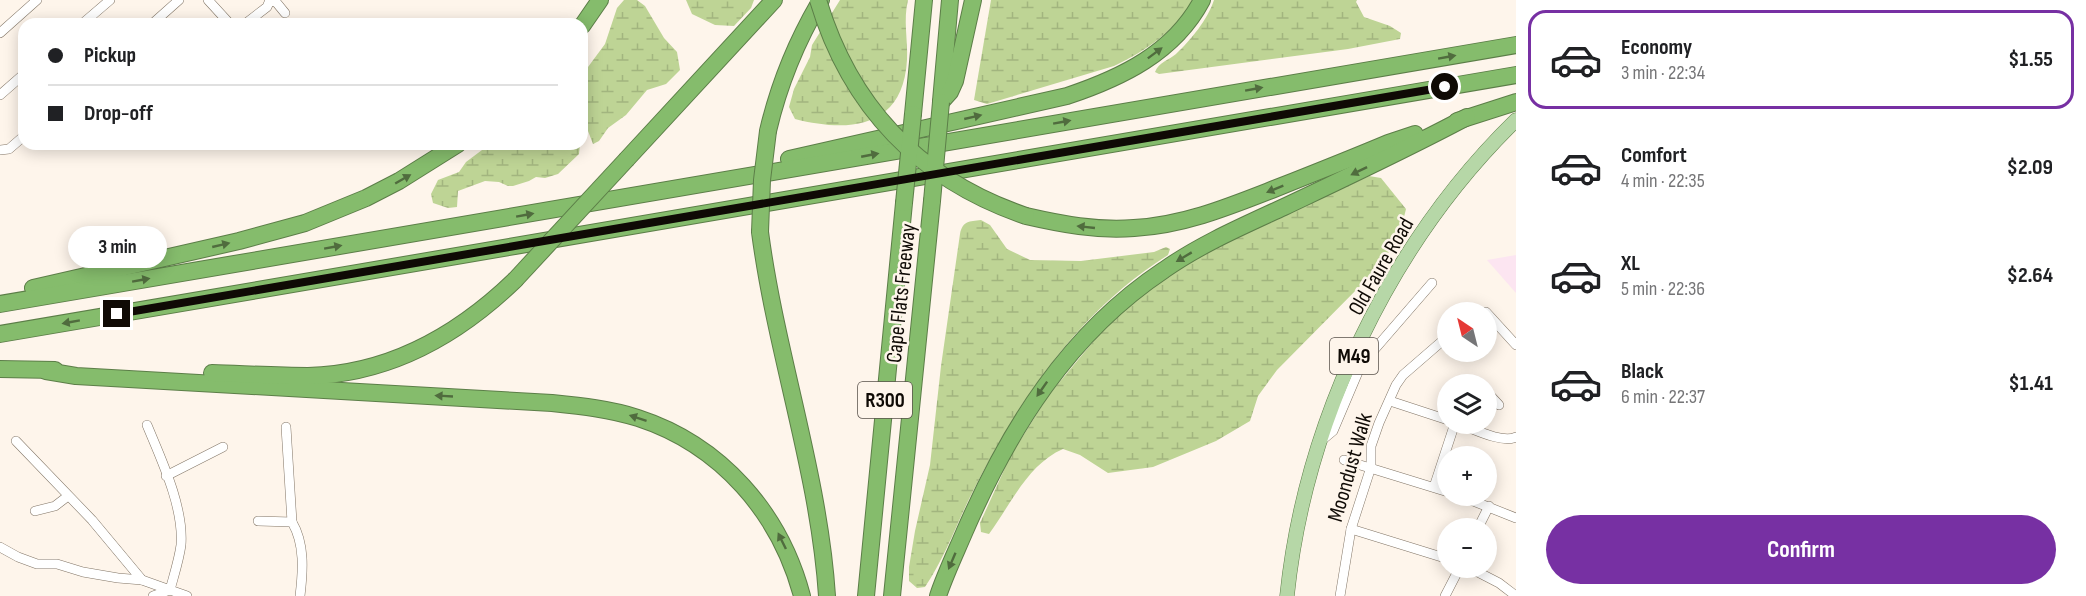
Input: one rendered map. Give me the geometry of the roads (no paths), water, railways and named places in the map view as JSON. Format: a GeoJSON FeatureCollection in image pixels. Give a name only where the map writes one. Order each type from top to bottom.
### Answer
{"type":"FeatureCollection","features":[{"type":"Feature","properties":{"kind":"highway"},"geometry":{"type":"LineString","coordinates":[[588,18],[600,0]]}},
{"type":"Feature","properties":{"kind":"highway"},"geometry":{"type":"LineString","coordinates":[[0,369],[46,371],[80,369],[309,376],[350,371],[390,361],[431,343],[473,317],[515,280],[774,0]]}},
{"type":"Feature","properties":{"kind":"highway"},"geometry":{"type":"LineString","coordinates":[[820,0],[783,74],[768,131],[762,180],[760,232],[770,296],[814,496],[822,541],[827,596]]}},
{"type":"Feature","properties":{"kind":"highway"},"geometry":{"type":"LineString","coordinates":[[820,0],[834,46],[846,70],[859,92],[892,134],[932,169],[982,199],[1026,216],[1065,225],[1132,228],[1168,224],[1207,215],[1388,143],[1516,102]]}},
{"type":"Feature","properties":{"kind":"highway","name":"Cape Flats Freeway"},"geometry":{"type":"LineString","coordinates":[[866,596],[924,0]]}},
{"type":"Feature","properties":{"kind":"highway","name":"R300"},"geometry":{"type":"LineString","coordinates":[[941,102],[950,0]]}},
{"type":"Feature","properties":{"kind":"highway"},"geometry":{"type":"LineString","coordinates":[[941,102],[950,92],[955,81],[973,0]]}},
{"type":"Feature","properties":{"kind":"highway"},"geometry":{"type":"LineString","coordinates":[[709,183],[773,163],[1067,96],[1099,85],[1129,71],[1173,40],[1202,0]]}},
{"type":"Feature","properties":{"kind":"highway"},"geometry":{"type":"LineString","coordinates":[[0,304],[1516,45]]}},
{"type":"Feature","properties":{"kind":"highway"},"geometry":{"type":"LineString","coordinates":[[0,334],[1516,75]]}},
{"type":"Feature","properties":{"kind":"highway","name":"Cape Flats Freeway"},"geometry":{"type":"LineString","coordinates":[[892,596],[941,102]]}},
{"type":"Feature","properties":{"kind":"highway"},"geometry":{"type":"LineString","coordinates":[[938,596],[982,491],[1016,429],[1056,370],[1103,318],[1164,270],[1211,242],[1467,117]]}},
{"type":"Feature","properties":{"kind":"highway"},"geometry":{"type":"LineString","coordinates":[[0,295],[239,241],[305,223],[391,186],[448,150]]}},
{"type":"Feature","properties":{"kind":"highway"},"geometry":{"type":"LineString","coordinates":[[46,371],[76,376],[552,403],[599,408],[639,418],[689,440],[715,459],[749,492],[768,516],[783,543],[802,596]]}},
{"type":"Feature","properties":{"kind":"main road","name":"Old Faure Road"},"geometry":{"type":"LineString","coordinates":[[1287,596],[1301,512],[1321,441],[1347,370],[1397,271],[1442,204],[1516,120]]}},
{"type":"Feature","properties":{"kind":"street"},"geometry":{"type":"LineString","coordinates":[[0,33],[37,0]]}},
{"type":"Feature","properties":{"kind":"street"},"geometry":{"type":"LineString","coordinates":[[89,18],[110,0]]}},
{"type":"Feature","properties":{"kind":"street"},"geometry":{"type":"LineString","coordinates":[[159,18],[179,0]]}},
{"type":"Feature","properties":{"kind":"street"},"geometry":{"type":"LineString","coordinates":[[208,0],[223,18]]}},
{"type":"Feature","properties":{"kind":"street"},"geometry":{"type":"LineString","coordinates":[[253,18],[267,7],[270,1],[276,2],[285,13]]}},
{"type":"Feature","properties":{"kind":"street"},"geometry":{"type":"LineString","coordinates":[[0,95],[18,79]]}},
{"type":"Feature","properties":{"kind":"street"},"geometry":{"type":"LineString","coordinates":[[0,150],[9,149],[18,141]]}},
{"type":"Feature","properties":{"kind":"street"},"geometry":{"type":"LineString","coordinates":[[1321,441],[1332,431],[1361,365],[1432,283]]}},
{"type":"Feature","properties":{"kind":"street"},"geometry":{"type":"LineString","coordinates":[[1497,324],[1516,345]]}},
{"type":"Feature","properties":{"kind":"street","name":"Moondust Walk"},"geometry":{"type":"LineString","coordinates":[[1340,596],[1351,529],[1371,467],[1371,446],[1403,375],[1437,346]]}},
{"type":"Feature","properties":{"kind":"street"},"geometry":{"type":"LineString","coordinates":[[1390,401],[1437,416]]}},
{"type":"Feature","properties":{"kind":"street"},"geometry":{"type":"LineString","coordinates":[[147,425],[176,503],[181,534],[181,546],[171,590]]}},
{"type":"Feature","properties":{"kind":"street"},"geometry":{"type":"LineString","coordinates":[[286,427],[292,522],[300,538],[301,547],[300,596]]}},
{"type":"Feature","properties":{"kind":"street"},"geometry":{"type":"LineString","coordinates":[[1434,487],[1452,434]]}},
{"type":"Feature","properties":{"kind":"street"},"geometry":{"type":"LineString","coordinates":[[1488,434],[1510,440],[1516,437]]}},
{"type":"Feature","properties":{"kind":"street"},"geometry":{"type":"LineString","coordinates":[[16,441],[92,520],[142,580]]}},
{"type":"Feature","properties":{"kind":"street"},"geometry":{"type":"LineString","coordinates":[[166,476],[223,447]]}},
{"type":"Feature","properties":{"kind":"street"},"geometry":{"type":"LineString","coordinates":[[1344,460],[1437,488]]}},
{"type":"Feature","properties":{"kind":"street"},"geometry":{"type":"LineString","coordinates":[[35,511],[55,506],[68,496]]}},
{"type":"Feature","properties":{"kind":"street"},"geometry":{"type":"LineString","coordinates":[[1483,518],[1488,506],[1516,518]]}},
{"type":"Feature","properties":{"kind":"street"},"geometry":{"type":"LineString","coordinates":[[258,521],[292,522]]}},
{"type":"Feature","properties":{"kind":"street"},"geometry":{"type":"LineString","coordinates":[[1351,529],[1437,556]]}},
{"type":"Feature","properties":{"kind":"street"},"geometry":{"type":"LineString","coordinates":[[0,547],[37,564],[57,564],[82,572],[142,580],[187,596]]}},
{"type":"Feature","properties":{"kind":"street"},"geometry":{"type":"LineString","coordinates":[[1445,596],[1454,578]]}},
{"type":"Feature","properties":{"kind":"street"},"geometry":{"type":"LineString","coordinates":[[1489,578],[1516,596]]}},
{"type":"Feature","properties":{"kind":"street"},"geometry":{"type":"LineString","coordinates":[[153,596],[171,590]]}}]}
